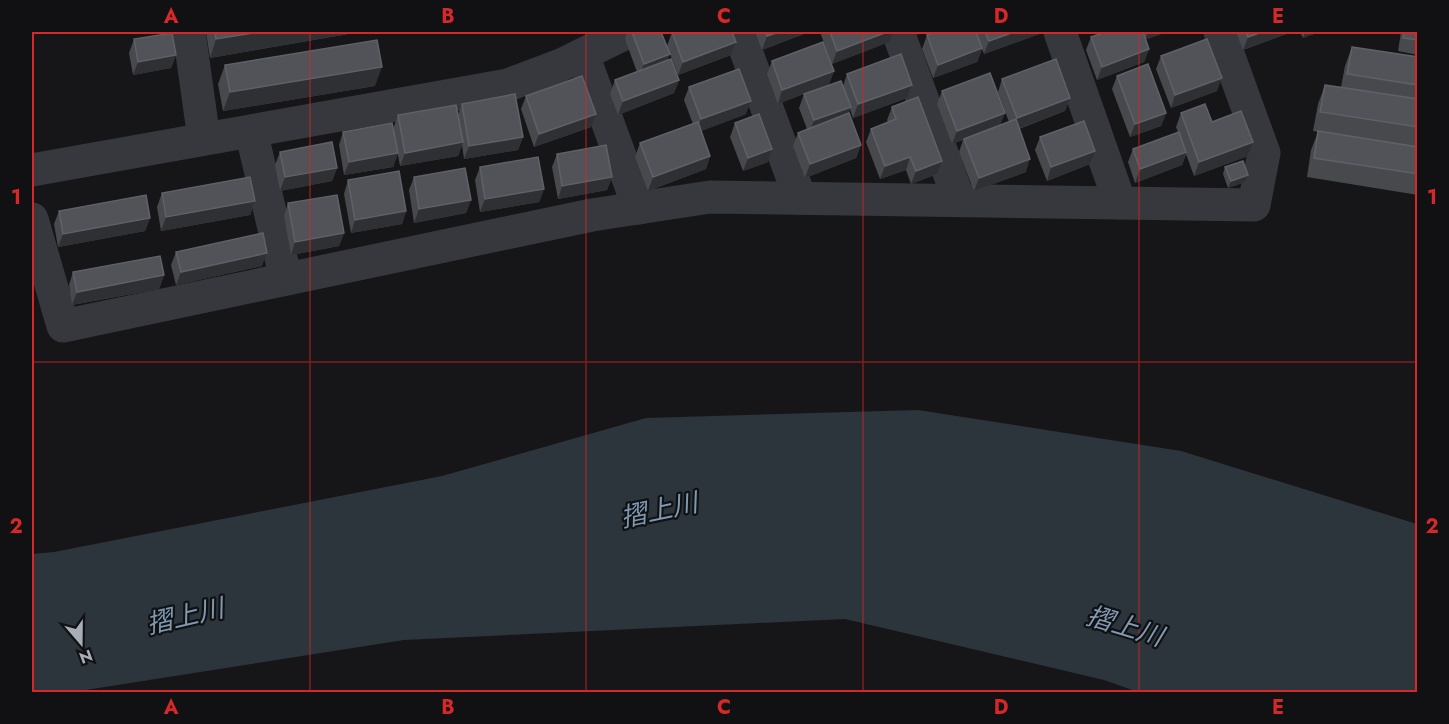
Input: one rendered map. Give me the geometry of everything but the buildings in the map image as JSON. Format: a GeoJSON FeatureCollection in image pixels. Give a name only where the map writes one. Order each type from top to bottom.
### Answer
{"type":"FeatureCollection","features":[{"type":"Feature","properties":{"kind":"street"},"geometry":{"type":"LineString","coordinates":[[189,32],[204,139]]}},
{"type":"Feature","properties":{"kind":"street"},"geometry":{"type":"LineString","coordinates":[[739,32],[800,198]]}},
{"type":"Feature","properties":{"kind":"street"},"geometry":{"type":"LineString","coordinates":[[898,32],[959,200]]}},
{"type":"Feature","properties":{"kind":"street"},"geometry":{"type":"LineString","coordinates":[[1060,32],[1120,203]]}},
{"type":"Feature","properties":{"kind":"street"},"geometry":{"type":"LineString","coordinates":[[32,219],[63,326],[592,215],[710,197],[1254,205],[1264,153],[1220,32]]}},
{"type":"Feature","properties":{"kind":"street"},"geometry":{"type":"LineString","coordinates":[[32,170],[508,85],[561,65],[604,41],[639,208]]}},
{"type":"Feature","properties":{"kind":"street"},"geometry":{"type":"LineString","coordinates":[[251,131],[286,279]]}},
{"type":"Feature","properties":{"kind":"water","name":"摺上川"},"geometry":{"type":"Polygon","coordinates":[[[918,410],[1181,451],[1417,524],[1417,692],[1138,692],[1104,680],[845,619],[404,640],[73,692],[32,692],[32,554],[54,552],[442,476],[646,418],[918,410]]]}}]}
